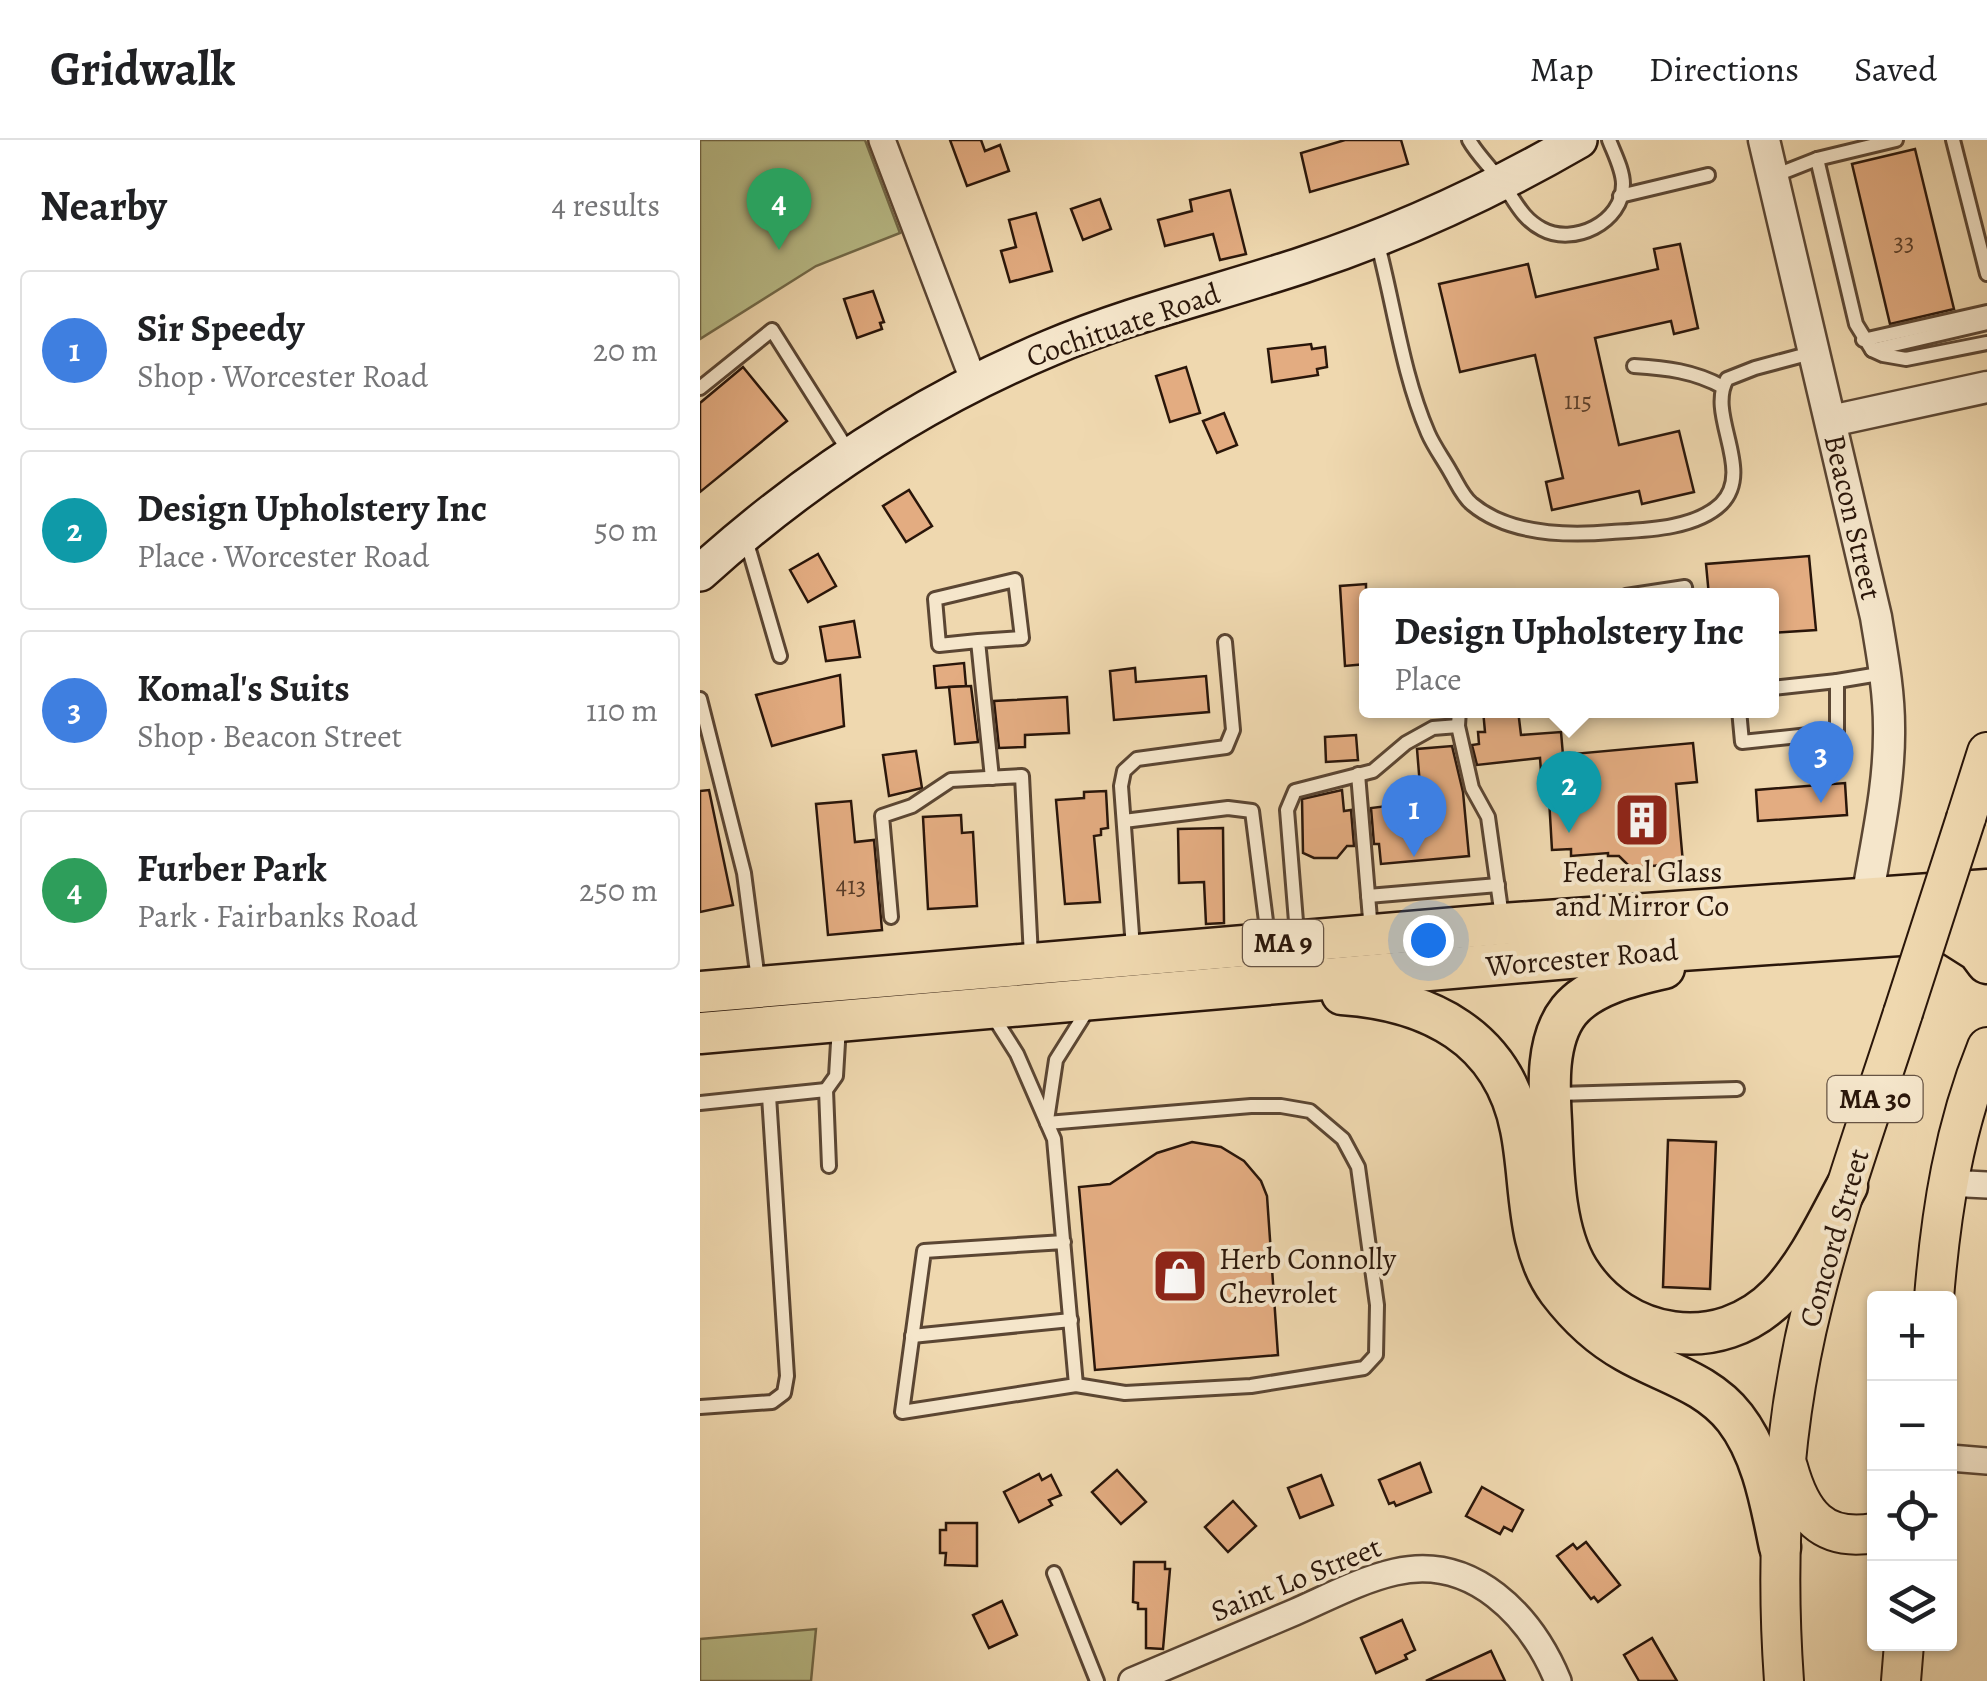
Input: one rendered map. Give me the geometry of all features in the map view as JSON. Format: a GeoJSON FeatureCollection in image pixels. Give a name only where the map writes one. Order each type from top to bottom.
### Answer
{"type":"FeatureCollection","features":[{"type":"Feature","properties":{"kind":"highway","name":"Worcester Road"},"geometry":{"type":"LineString","coordinates":[[700,992],[1371,936],[1501,905],[1867,900],[1987,890]]}},
{"type":"Feature","properties":{"kind":"highway","name":"Worcester Road"},"geometry":{"type":"LineString","coordinates":[[700,1032],[1968,930]]}},
{"type":"Feature","properties":{"kind":"highway"},"geometry":{"type":"LineString","coordinates":[[1968,930],[1987,962]]}},
{"type":"Feature","properties":{"kind":"highway"},"geometry":{"type":"LineString","coordinates":[[1760,944],[1616,982],[1568,1012],[1556,1040],[1550,1095],[1558,1202],[1565,1237],[1577,1268],[1598,1295],[1623,1315],[1654,1330],[1690,1336],[1719,1332],[1750,1318],[1778,1296],[1799,1269],[1847,1186]]}},
{"type":"Feature","properties":{"kind":"highway"},"geometry":{"type":"LineString","coordinates":[[1218,988],[1354,995],[1392,1001],[1427,1011],[1458,1028],[1481,1047],[1513,1100],[1535,1229],[1555,1286],[1599,1335],[1629,1354],[1698,1386],[1737,1421],[1762,1474],[1780,1547]]}},
{"type":"Feature","properties":{"kind":"main road","name":"Cochituate Road"},"geometry":{"type":"LineString","coordinates":[[700,572],[851,454],[974,382],[1092,332],[1376,239],[1502,182],[1579,140]]}},
{"type":"Feature","properties":{"kind":"main road","name":"Concord Street"},"geometry":{"type":"LineString","coordinates":[[1784,1681],[1780,1547],[1786,1460],[1812,1304],[1987,752]]}},
{"type":"Feature","properties":{"kind":"main road","name":"MA 30"},"geometry":{"type":"LineString","coordinates":[[1935,1291],[1947,1183],[1959,1129],[1987,1047]]}},
{"type":"Feature","properties":{"kind":"main road","name":"MA 30"},"geometry":{"type":"LineString","coordinates":[[1786,1460],[1800,1502],[1813,1520],[1834,1532],[1867,1534]]}},
{"type":"Feature","properties":{"kind":"main road"},"geometry":{"type":"LineString","coordinates":[[1900,1681],[1903,1651]]}},
{"type":"Feature","properties":{"kind":"street"},"geometry":{"type":"LineString","coordinates":[[882,140],[974,382]]}},
{"type":"Feature","properties":{"kind":"street","name":"Beacon Street"},"geometry":{"type":"LineString","coordinates":[[1764,140],[1876,618],[1885,673],[1888,766],[1867,900]]}},
{"type":"Feature","properties":{"kind":"street"},"geometry":{"type":"LineString","coordinates":[[1831,421],[1987,387]]}},
{"type":"Feature","properties":{"kind":"street"},"geometry":{"type":"LineString","coordinates":[[1947,1183],[1987,1185]]}},
{"type":"Feature","properties":{"kind":"street"},"geometry":{"type":"LineString","coordinates":[[1957,1459],[1987,1461]]}},
{"type":"Feature","properties":{"kind":"street","name":"Saint Lo Street"},"geometry":{"type":"LineString","coordinates":[[1132,1681],[1377,1577],[1422,1569],[1471,1580],[1512,1606],[1541,1643],[1558,1681]]}},
{"type":"Feature","properties":{"kind":"lane"},"geometry":{"type":"LineString","coordinates":[[1469,140],[1518,210],[1544,231],[1578,236],[1598,226],[1616,206],[1624,186],[1609,140]]}},
{"type":"Feature","properties":{"kind":"lane"},"geometry":{"type":"LineString","coordinates":[[1772,177],[1817,159],[1896,140]]}},
{"type":"Feature","properties":{"kind":"lane"},"geometry":{"type":"LineString","coordinates":[[1953,140],[1987,274]]}},
{"type":"Feature","properties":{"kind":"lane"},"geometry":{"type":"LineString","coordinates":[[1817,159],[1856,324],[1868,345],[1906,359],[1987,343]]}},
{"type":"Feature","properties":{"kind":"lane"},"geometry":{"type":"LineString","coordinates":[[1620,196],[1708,176]]}},
{"type":"Feature","properties":{"kind":"lane"},"geometry":{"type":"LineString","coordinates":[[1376,239],[1403,352],[1428,434],[1470,502],[1490,516],[1536,530],[1584,534],[1654,529],[1704,516],[1724,502],[1733,476],[1720,396],[1723,387],[1735,375],[1814,352]]}},
{"type":"Feature","properties":{"kind":"lane"},"geometry":{"type":"LineString","coordinates":[[1868,345],[1987,312]]}},
{"type":"Feature","properties":{"kind":"lane"},"geometry":{"type":"LineString","coordinates":[[1868,345],[1987,323]]}},
{"type":"Feature","properties":{"kind":"lane"},"geometry":{"type":"LineString","coordinates":[[700,388],[772,330],[851,454]]}},
{"type":"Feature","properties":{"kind":"lane"},"geometry":{"type":"LineString","coordinates":[[1634,366],[1702,375],[1723,387]]}},
{"type":"Feature","properties":{"kind":"lane"},"geometry":{"type":"LineString","coordinates":[[745,534],[780,656]]}},
{"type":"Feature","properties":{"kind":"lane"},"geometry":{"type":"LineString","coordinates":[[1016,580],[1022,638],[978,641],[938,645],[935,599],[1016,580]]}},
{"type":"Feature","properties":{"kind":"lane"},"geometry":{"type":"LineString","coordinates":[[978,641],[992,778]]}},
{"type":"Feature","properties":{"kind":"lane"},"geometry":{"type":"LineString","coordinates":[[1134,956],[1124,771],[1138,758],[1226,748],[1233,730],[1225,642]]}},
{"type":"Feature","properties":{"kind":"lane"},"geometry":{"type":"LineString","coordinates":[[1779,687],[1885,673]]}},
{"type":"Feature","properties":{"kind":"lane"},"geometry":{"type":"LineString","coordinates":[[1740,718],[1742,742],[1837,732],[1836,680]]}},
{"type":"Feature","properties":{"kind":"lane"},"geometry":{"type":"LineString","coordinates":[[700,699],[744,873],[759,988]]}},
{"type":"Feature","properties":{"kind":"lane"},"geometry":{"type":"LineString","coordinates":[[1368,896],[1501,905],[1488,817],[1472,788],[1458,718]]}},
{"type":"Feature","properties":{"kind":"lane"},"geometry":{"type":"LineString","coordinates":[[1283,943],[1287,810],[1295,790],[1373,771],[1406,743],[1434,728],[1458,726]]}},
{"type":"Feature","properties":{"kind":"lane"},"geometry":{"type":"LineString","coordinates":[[1358,774],[1371,936]]}},
{"type":"Feature","properties":{"kind":"lane"},"geometry":{"type":"LineString","coordinates":[[891,917],[882,816],[912,806],[951,780],[1022,776],[1031,965]]}},
{"type":"Feature","properties":{"kind":"lane"},"geometry":{"type":"LineString","coordinates":[[1124,820],[1228,808],[1252,811],[1283,943]]}},
{"type":"Feature","properties":{"kind":"lane"},"geometry":{"type":"LineString","coordinates":[[1047,1123],[1056,1060],[1095,998]]}},
{"type":"Feature","properties":{"kind":"lane"},"geometry":{"type":"LineString","coordinates":[[987,1008],[1017,1054],[1054,1139],[1076,1384]]}},
{"type":"Feature","properties":{"kind":"lane"},"geometry":{"type":"LineString","coordinates":[[830,1166],[826,1090],[836,1076],[839,1021]]}},
{"type":"Feature","properties":{"kind":"lane"},"geometry":{"type":"LineString","coordinates":[[1550,1095],[1737,1089]]}},
{"type":"Feature","properties":{"kind":"lane"},"geometry":{"type":"LineString","coordinates":[[700,1103],[826,1090]]}},
{"type":"Feature","properties":{"kind":"lane"},"geometry":{"type":"LineString","coordinates":[[700,1406],[772,1402],[784,1393],[769,1096]]}},
{"type":"Feature","properties":{"kind":"lane"},"geometry":{"type":"LineString","coordinates":[[1047,1123],[1251,1106],[1310,1111],[1344,1140],[1358,1167],[1377,1305],[1376,1355],[1364,1368],[1251,1386],[1124,1393],[1076,1384],[902,1412],[924,1251],[1064,1242]]}},
{"type":"Feature","properties":{"kind":"lane"},"geometry":{"type":"LineString","coordinates":[[912,1336],[1071,1320]]}},
{"type":"Feature","properties":{"kind":"lane"},"geometry":{"type":"LineString","coordinates":[[1054,1573],[1097,1681]]}},
{"type":"Feature","properties":{"kind":"green space"},"geometry":{"type":"Polygon","coordinates":[[[700,140],[865,140],[900,233],[816,266],[700,339],[700,140]]]}},
{"type":"Feature","properties":{"kind":"green space"},"geometry":{"type":"Polygon","coordinates":[[[816,1629],[811,1681],[700,1681],[700,1639],[816,1629]]]}},
{"type":"Feature","properties":{"kind":"building"},"geometry":{"type":"Polygon","coordinates":[[[950,140],[981,140],[985,151],[1000,145],[1009,171],[967,186],[950,140]]]}},
{"type":"Feature","properties":{"kind":"building"},"geometry":{"type":"Polygon","coordinates":[[[1345,140],[1401,140],[1408,164],[1310,192],[1301,153],[1345,140]]]}},
{"type":"Feature","properties":{"kind":"building"},"geometry":{"type":"Polygon","coordinates":[[[1915,149],[1954,309],[1890,324],[1852,164],[1915,149]]]}},
{"type":"Feature","properties":{"kind":"building"},"geometry":{"type":"Polygon","coordinates":[[[1230,190],[1246,254],[1220,260],[1213,234],[1165,246],[1158,220],[1192,211],[1190,200],[1230,190]]]}},
{"type":"Feature","properties":{"kind":"building"},"geometry":{"type":"Polygon","coordinates":[[[1100,199],[1111,229],[1083,240],[1071,209],[1100,199]]]}},
{"type":"Feature","properties":{"kind":"building"},"geometry":{"type":"Polygon","coordinates":[[[1036,213],[1052,271],[1010,282],[1001,251],[1016,247],[1009,220],[1036,213]]]}},
{"type":"Feature","properties":{"kind":"building"},"geometry":{"type":"Polygon","coordinates":[[[1680,244],[1698,328],[1674,334],[1671,321],[1595,338],[1619,445],[1679,431],[1694,492],[1642,504],[1639,491],[1552,510],[1546,482],[1563,478],[1535,355],[1460,372],[1439,284],[1528,264],[1536,297],[1658,269],[1654,249],[1680,244]]]}},
{"type":"Feature","properties":{"kind":"building"},"geometry":{"type":"Polygon","coordinates":[[[873,291],[884,322],[880,323],[882,329],[857,338],[844,299],[873,291]]]}},
{"type":"Feature","properties":{"kind":"building"},"geometry":{"type":"Polygon","coordinates":[[[1311,344],[1312,349],[1325,347],[1327,367],[1317,369],[1318,375],[1272,382],[1268,349],[1311,344]]]}},
{"type":"Feature","properties":{"kind":"building"},"geometry":{"type":"Polygon","coordinates":[[[743,367],[787,421],[700,492],[700,403],[743,367]]]}},
{"type":"Feature","properties":{"kind":"building"},"geometry":{"type":"Polygon","coordinates":[[[1186,367],[1200,413],[1170,422],[1156,376],[1186,367]]]}},
{"type":"Feature","properties":{"kind":"building"},"geometry":{"type":"Polygon","coordinates":[[[1224,413],[1237,445],[1217,453],[1203,421],[1224,413]]]}},
{"type":"Feature","properties":{"kind":"building"},"geometry":{"type":"Polygon","coordinates":[[[909,490],[932,526],[906,542],[883,506],[909,490]]]}},
{"type":"Feature","properties":{"kind":"building"},"geometry":{"type":"Polygon","coordinates":[[[818,554],[836,586],[808,602],[790,570],[818,554]]]}},
{"type":"Feature","properties":{"kind":"building"},"geometry":{"type":"Polygon","coordinates":[[[1809,556],[1816,630],[1779,633],[1779,588],[1708,588],[1706,564],[1809,556]]]}},
{"type":"Feature","properties":{"kind":"building"},"geometry":{"type":"Polygon","coordinates":[[[1366,584],[1366,588],[1359,588],[1359,665],[1345,666],[1340,586],[1366,584]]]}},
{"type":"Feature","properties":{"kind":"building"},"geometry":{"type":"Polygon","coordinates":[[[854,621],[860,657],[826,661],[820,627],[854,621]]]}},
{"type":"Feature","properties":{"kind":"building"},"geometry":{"type":"Polygon","coordinates":[[[964,663],[966,686],[936,688],[934,666],[964,663]]]}},
{"type":"Feature","properties":{"kind":"building"},"geometry":{"type":"Polygon","coordinates":[[[1135,668],[1136,682],[1206,676],[1209,712],[1114,720],[1110,671],[1135,668]]]}},
{"type":"Feature","properties":{"kind":"building"},"geometry":{"type":"Polygon","coordinates":[[[840,675],[844,726],[772,746],[756,695],[840,675]]]}},
{"type":"Feature","properties":{"kind":"building"},"geometry":{"type":"Polygon","coordinates":[[[971,686],[978,742],[955,744],[949,687],[971,686]]]}},
{"type":"Feature","properties":{"kind":"building"},"geometry":{"type":"Polygon","coordinates":[[[1067,697],[1069,733],[1025,735],[1025,747],[999,748],[994,701],[1067,697]]]}},
{"type":"Feature","properties":{"kind":"building"},"geometry":{"type":"Polygon","coordinates":[[[1484,718],[1519,718],[1521,735],[1561,732],[1563,755],[1693,743],[1697,782],[1676,784],[1683,863],[1631,868],[1619,856],[1608,853],[1571,856],[1571,849],[1552,850],[1549,798],[1543,799],[1540,758],[1477,765],[1472,745],[1479,744],[1478,732],[1485,732],[1484,718]]]}},
{"type":"Feature","properties":{"kind":"building"},"geometry":{"type":"Polygon","coordinates":[[[1356,735],[1358,760],[1326,762],[1325,737],[1356,735]]]}},
{"type":"Feature","properties":{"kind":"building"},"geometry":{"type":"Polygon","coordinates":[[[1452,746],[1463,792],[1469,856],[1381,864],[1379,844],[1374,844],[1371,808],[1412,803],[1410,786],[1420,786],[1417,749],[1452,746]]]}},
{"type":"Feature","properties":{"kind":"building"},"geometry":{"type":"Polygon","coordinates":[[[916,751],[922,788],[889,796],[883,755],[916,751]]]}},
{"type":"Feature","properties":{"kind":"building"},"geometry":{"type":"Polygon","coordinates":[[[1845,783],[1847,815],[1758,821],[1756,790],[1845,783]]]}},
{"type":"Feature","properties":{"kind":"building"},"geometry":{"type":"Polygon","coordinates":[[[709,790],[733,905],[700,912],[700,791],[709,790]]]}},
{"type":"Feature","properties":{"kind":"building"},"geometry":{"type":"Polygon","coordinates":[[[1342,790],[1344,811],[1351,810],[1354,846],[1347,846],[1337,858],[1314,858],[1303,853],[1302,799],[1342,790]]]}},
{"type":"Feature","properties":{"kind":"building"},"geometry":{"type":"Polygon","coordinates":[[[1106,791],[1108,828],[1094,836],[1100,902],[1065,904],[1056,800],[1106,791]]]}},
{"type":"Feature","properties":{"kind":"building"},"geometry":{"type":"Polygon","coordinates":[[[851,801],[855,842],[874,840],[882,930],[828,935],[816,804],[851,801]]]}},
{"type":"Feature","properties":{"kind":"building"},"geometry":{"type":"Polygon","coordinates":[[[961,815],[962,833],[973,832],[977,906],[928,909],[923,817],[961,815]]]}},
{"type":"Feature","properties":{"kind":"building"},"geometry":{"type":"Polygon","coordinates":[[[1223,828],[1224,923],[1206,924],[1204,882],[1179,883],[1178,829],[1223,828]]]}},
{"type":"Feature","properties":{"kind":"building"},"geometry":{"type":"Polygon","coordinates":[[[1668,1140],[1716,1142],[1710,1289],[1663,1287],[1668,1140]]]}},
{"type":"Feature","properties":{"kind":"building","name":"Herb Connolly Chevrolet"},"geometry":{"type":"Polygon","coordinates":[[[1192,1142],[1221,1147],[1244,1161],[1261,1181],[1267,1196],[1278,1355],[1095,1370],[1079,1187],[1110,1184],[1157,1153],[1192,1142]]]}},
{"type":"Feature","properties":{"kind":"building"},"geometry":{"type":"Polygon","coordinates":[[[1420,1463],[1431,1492],[1396,1506],[1394,1502],[1389,1504],[1379,1480],[1420,1463]]]}},
{"type":"Feature","properties":{"kind":"building"},"geometry":{"type":"Polygon","coordinates":[[[1117,1470],[1146,1502],[1121,1524],[1092,1492],[1117,1470]]]}},
{"type":"Feature","properties":{"kind":"building"},"geometry":{"type":"Polygon","coordinates":[[[1039,1474],[1042,1480],[1051,1475],[1061,1495],[1049,1500],[1052,1505],[1019,1522],[1004,1492],[1039,1474]]]}},
{"type":"Feature","properties":{"kind":"building"},"geometry":{"type":"Polygon","coordinates":[[[1321,1475],[1333,1505],[1300,1518],[1288,1488],[1321,1475]]]}},
{"type":"Feature","properties":{"kind":"building"},"geometry":{"type":"Polygon","coordinates":[[[1482,1487],[1523,1510],[1512,1531],[1504,1527],[1500,1534],[1466,1516],[1482,1487]]]}},
{"type":"Feature","properties":{"kind":"building"},"geometry":{"type":"Polygon","coordinates":[[[1233,1501],[1256,1526],[1228,1552],[1205,1527],[1233,1501]]]}},
{"type":"Feature","properties":{"kind":"building"},"geometry":{"type":"Polygon","coordinates":[[[946,1523],[977,1523],[977,1566],[945,1565],[946,1553],[940,1553],[940,1530],[946,1530],[946,1523]]]}},
{"type":"Feature","properties":{"kind":"building"},"geometry":{"type":"Polygon","coordinates":[[[1586,1542],[1620,1585],[1598,1602],[1594,1597],[1591,1599],[1557,1556],[1573,1544],[1577,1549],[1586,1542]]]}},
{"type":"Feature","properties":{"kind":"building"},"geometry":{"type":"Polygon","coordinates":[[[1134,1562],[1165,1562],[1165,1569],[1170,1569],[1163,1649],[1146,1648],[1146,1609],[1138,1609],[1138,1603],[1133,1602],[1134,1562]]]}},
{"type":"Feature","properties":{"kind":"building"},"geometry":{"type":"Polygon","coordinates":[[[1002,1601],[1017,1635],[989,1648],[973,1615],[1002,1601]]]}},
{"type":"Feature","properties":{"kind":"building"},"geometry":{"type":"Polygon","coordinates":[[[1402,1620],[1415,1650],[1405,1655],[1407,1659],[1376,1673],[1361,1638],[1402,1620]]]}},
{"type":"Feature","properties":{"kind":"building"},"geometry":{"type":"Polygon","coordinates":[[[1652,1638],[1677,1681],[1639,1681],[1624,1655],[1652,1638]]]}},
{"type":"Feature","properties":{"kind":"building"},"geometry":{"type":"Polygon","coordinates":[[[1491,1651],[1505,1681],[1426,1681],[1491,1651]]]}},
{"type":"Feature","properties":{"kind":"place","name":"Furber Park"},"geometry":{"type":"Point","coordinates":[779,250]}},
{"type":"Feature","properties":{"kind":"place","name":"Komal's Suits"},"geometry":{"type":"Point","coordinates":[1821,803]}},
{"type":"Feature","properties":{"kind":"place","name":"Federal Glass and Mirror Co"},"geometry":{"type":"Point","coordinates":[1642,820]}},
{"type":"Feature","properties":{"kind":"place","name":"Design Upholstery Inc"},"geometry":{"type":"Point","coordinates":[1569,833]}},
{"type":"Feature","properties":{"kind":"place","name":"Sir Speedy"},"geometry":{"type":"Point","coordinates":[1414,857]}},
{"type":"Feature","properties":{"kind":"place","name":"Herb Connolly Chevrolet"},"geometry":{"type":"Point","coordinates":[1180,1276]}}]}
